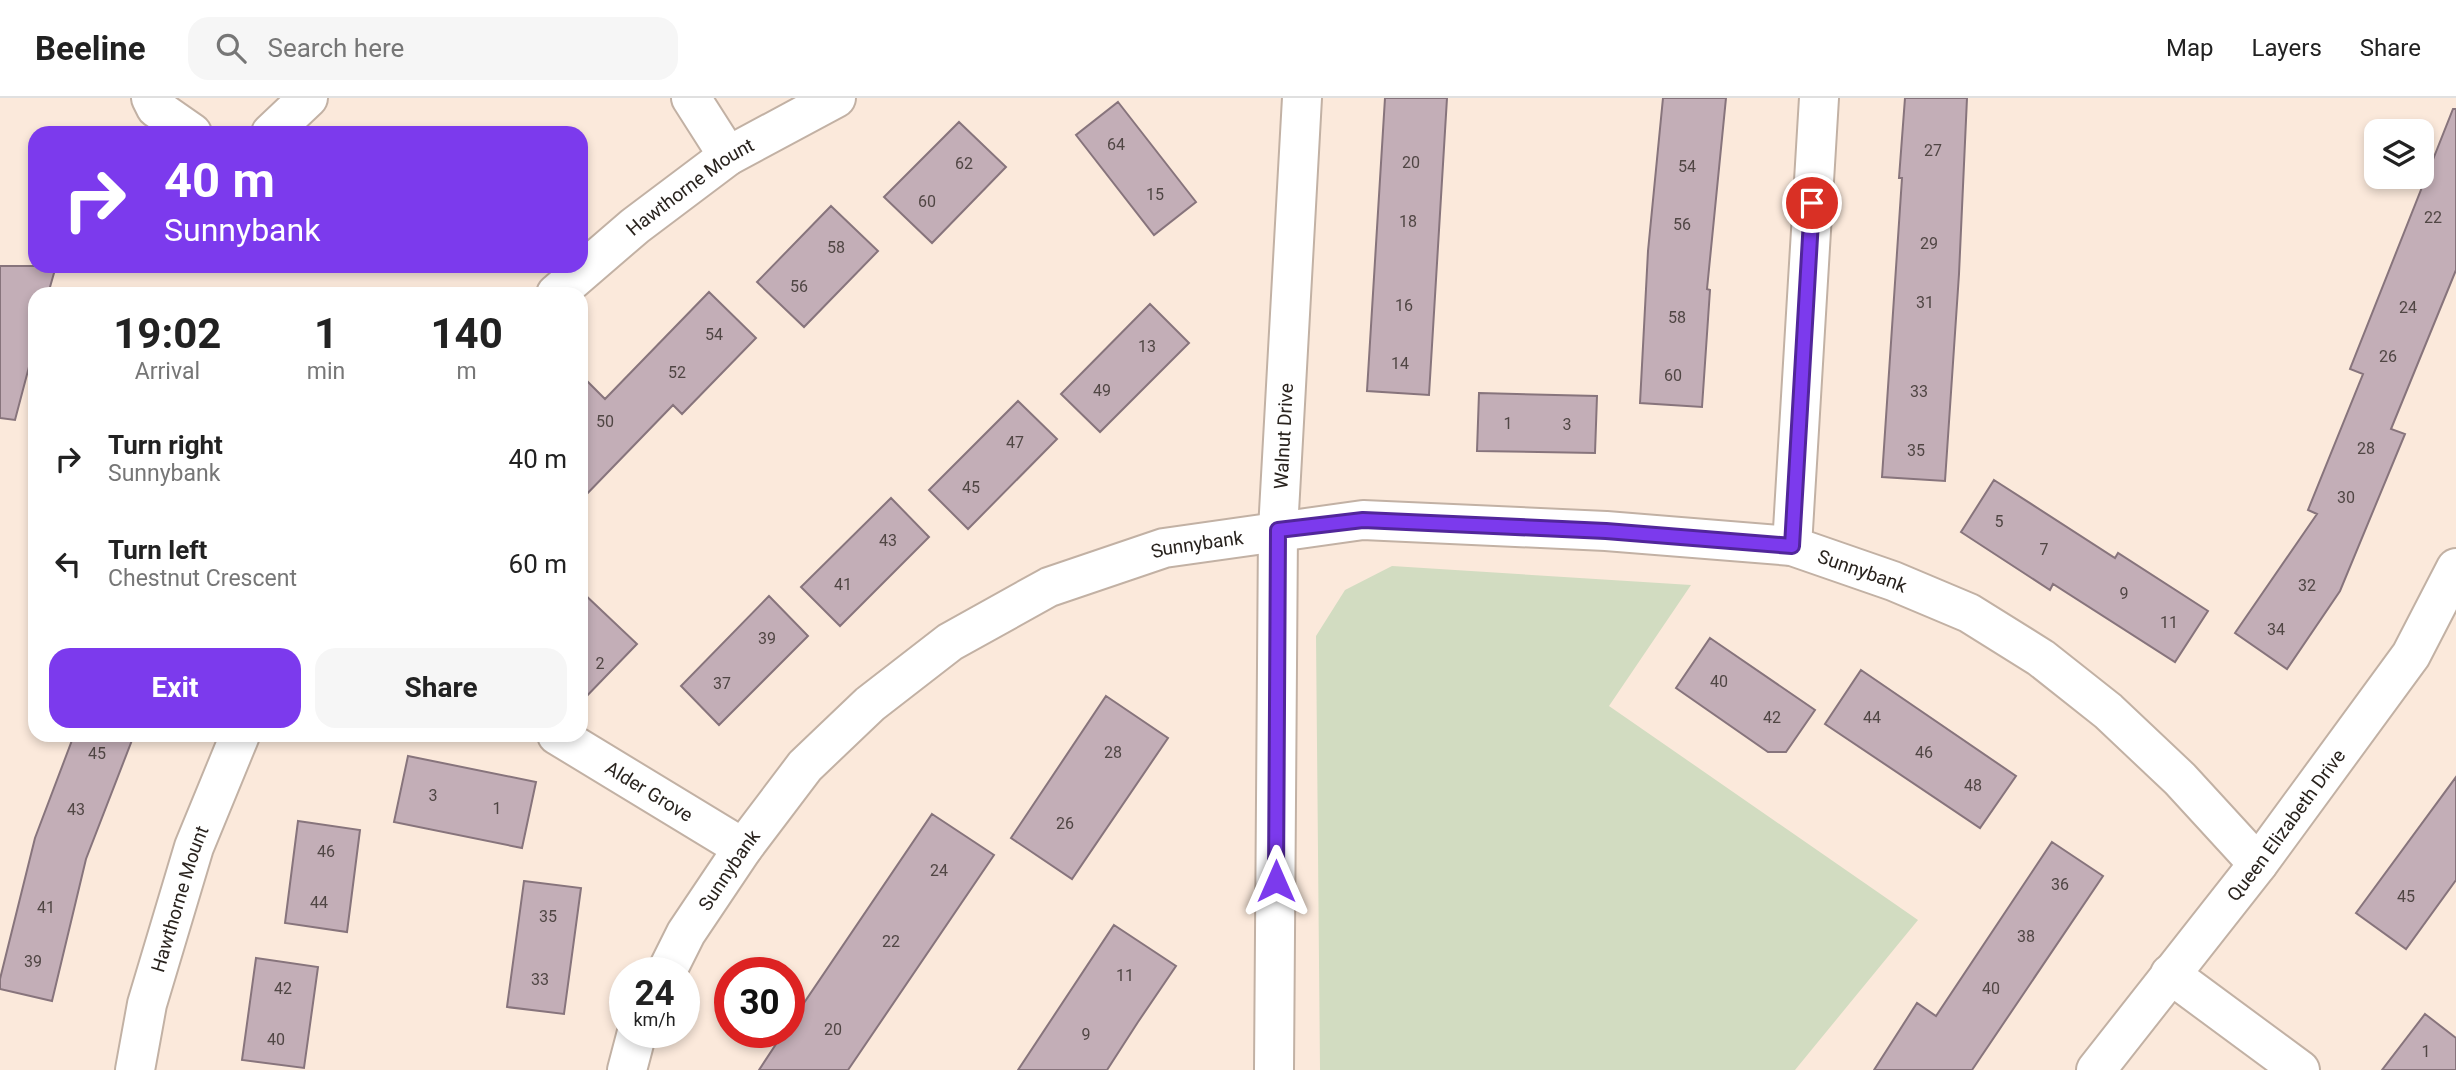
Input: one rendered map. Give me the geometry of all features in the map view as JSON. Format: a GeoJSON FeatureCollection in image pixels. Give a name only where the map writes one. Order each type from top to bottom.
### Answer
{"type":"FeatureCollection","features":[{"type":"Feature","properties":{"kind":"street"},"geometry":{"type":"LineString","coordinates":[[151,98],[156,108],[182,126]]}},
{"type":"Feature","properties":{"kind":"street"},"geometry":{"type":"LineString","coordinates":[[278,126],[308,98]]}},
{"type":"Feature","properties":{"kind":"street"},"geometry":{"type":"LineString","coordinates":[[691,98],[728,156]]}},
{"type":"Feature","properties":{"kind":"street","name":"Hawthorne Mount"},"geometry":{"type":"LineString","coordinates":[[588,266],[635,226],[728,156],[836,98]]}},
{"type":"Feature","properties":{"kind":"street","name":"Walnut Drive"},"geometry":{"type":"LineString","coordinates":[[1274,1070],[1278,530],[1301,98]]}},
{"type":"Feature","properties":{"kind":"street"},"geometry":{"type":"LineString","coordinates":[[1792,546],[1819,98]]}},
{"type":"Feature","properties":{"kind":"street","name":"Hawthorne Mount"},"geometry":{"type":"LineString","coordinates":[[564,287],[580,273]]}},
{"type":"Feature","properties":{"kind":"street","name":"Sunnybank"},"geometry":{"type":"LineString","coordinates":[[674,957],[686,933],[743,848],[805,766],[870,704],[950,642],[1049,587],[1164,548],[1363,520],[1606,531],[1792,546],[1893,581],[1969,613],[2041,658],[2108,711],[2180,779],[2258,864]]}},
{"type":"Feature","properties":{"kind":"street","name":"Queen Elizabeth Drive"},"geometry":{"type":"LineString","coordinates":[[2096,1070],[2258,864],[2410,655],[2456,568]]}},
{"type":"Feature","properties":{"kind":"street","name":"Hawthorne Mount"},"geometry":{"type":"LineString","coordinates":[[135,1070],[147,1004],[194,847],[237,742]]}},
{"type":"Feature","properties":{"kind":"street","name":"Alder Grove"},"geometry":{"type":"LineString","coordinates":[[569,742],[743,848]]}},
{"type":"Feature","properties":{"kind":"street"},"geometry":{"type":"LineString","coordinates":[[2170,974],[2300,1070]]}},
{"type":"Feature","properties":{"kind":"street"},"geometry":{"type":"LineString","coordinates":[[627,1070],[633,1048]]}},
{"type":"Feature","properties":{"kind":"green space"},"geometry":{"type":"Polygon","coordinates":[[[1392,566],[1691,585],[1609,706],[1918,920],[1795,1070],[1320,1070],[1316,636],[1345,590],[1392,566]]]}},
{"type":"Feature","properties":{"kind":"building"},"geometry":{"type":"Polygon","coordinates":[[[1385,98],[1447,98],[1429,395],[1367,391],[1385,98]]]}},
{"type":"Feature","properties":{"kind":"building"},"geometry":{"type":"Polygon","coordinates":[[[1663,98],[1726,98],[1707,289],[1710,290],[1702,407],[1640,403],[1648,251],[1663,98]]]}},
{"type":"Feature","properties":{"kind":"building"},"geometry":{"type":"Polygon","coordinates":[[[1905,98],[1967,98],[1959,274],[1945,481],[1882,477],[1905,98]]]}},
{"type":"Feature","properties":{"kind":"building"},"geometry":{"type":"Polygon","coordinates":[[[1118,102],[1196,202],[1154,235],[1076,135],[1118,102]]]}},
{"type":"Feature","properties":{"kind":"building"},"geometry":{"type":"Polygon","coordinates":[[[2453,109],[2456,109],[2456,270],[2391,429],[2405,434],[2340,591],[2287,669],[2235,633],[2317,514],[2308,510],[2363,374],[2350,369],[2421,189],[2434,189],[2434,157],[2453,109]]]}},
{"type":"Feature","properties":{"kind":"building"},"geometry":{"type":"Polygon","coordinates":[[[959,122],[1006,167],[932,243],[884,197],[959,122]]]}},
{"type":"Feature","properties":{"kind":"building"},"geometry":{"type":"Polygon","coordinates":[[[831,206],[878,251],[804,327],[757,282],[831,206]]]}},
{"type":"Feature","properties":{"kind":"building"},"geometry":{"type":"Polygon","coordinates":[[[0,266],[28,266],[28,273],[54,273],[50,287],[28,287],[28,371],[15,420],[0,418],[0,266]]]}},
{"type":"Feature","properties":{"kind":"building"},"geometry":{"type":"Polygon","coordinates":[[[709,292],[756,338],[682,414],[673,405],[588,493],[588,382],[605,399],[709,292]]]}},
{"type":"Feature","properties":{"kind":"building"},"geometry":{"type":"Polygon","coordinates":[[[1150,304],[1189,343],[1100,432],[1061,394],[1150,304]]]}},
{"type":"Feature","properties":{"kind":"building"},"geometry":{"type":"Polygon","coordinates":[[[1479,393],[1597,396],[1595,453],[1477,451],[1479,393]]]}},
{"type":"Feature","properties":{"kind":"building"},"geometry":{"type":"Polygon","coordinates":[[[1018,401],[1057,439],[968,529],[929,490],[1018,401]]]}},
{"type":"Feature","properties":{"kind":"building"},"geometry":{"type":"Polygon","coordinates":[[[1994,480],[2115,558],[2118,553],[2208,611],[2175,662],[2053,584],[2050,590],[1961,532],[1994,480]]]}},
{"type":"Feature","properties":{"kind":"building"},"geometry":{"type":"Polygon","coordinates":[[[891,498],[929,537],[840,626],[801,587],[891,498]]]}},
{"type":"Feature","properties":{"kind":"building"},"geometry":{"type":"Polygon","coordinates":[[[769,596],[808,636],[719,725],[681,686],[769,596]]]}},
{"type":"Feature","properties":{"kind":"building"},"geometry":{"type":"Polygon","coordinates":[[[588,598],[637,644],[588,695],[588,598]]]}},
{"type":"Feature","properties":{"kind":"building"},"geometry":{"type":"Polygon","coordinates":[[[1710,638],[1815,710],[1786,752],[1768,752],[1676,688],[1710,638]]]}},
{"type":"Feature","properties":{"kind":"building"},"geometry":{"type":"Polygon","coordinates":[[[1861,670],[2016,776],[1980,828],[1825,724],[1861,670]]]}},
{"type":"Feature","properties":{"kind":"building"},"geometry":{"type":"Polygon","coordinates":[[[1106,696],[1168,738],[1072,879],[1011,838],[1106,696]]]}},
{"type":"Feature","properties":{"kind":"building"},"geometry":{"type":"Polygon","coordinates":[[[71,742],[131,742],[86,859],[52,1001],[0,989],[0,979],[35,838],[71,742]]]}},
{"type":"Feature","properties":{"kind":"building"},"geometry":{"type":"Polygon","coordinates":[[[408,756],[536,782],[522,848],[394,822],[408,756]]]}},
{"type":"Feature","properties":{"kind":"building"},"geometry":{"type":"Polygon","coordinates":[[[2456,777],[2456,880],[2406,949],[2356,913],[2456,777]]]}},
{"type":"Feature","properties":{"kind":"building"},"geometry":{"type":"Polygon","coordinates":[[[932,814],[994,855],[848,1070],[759,1070],[773,1048],[805,1048],[805,1001],[932,814]]]}},
{"type":"Feature","properties":{"kind":"building"},"geometry":{"type":"Polygon","coordinates":[[[298,821],[360,830],[347,932],[285,923],[298,821]]]}},
{"type":"Feature","properties":{"kind":"building"},"geometry":{"type":"Polygon","coordinates":[[[2052,842],[2103,876],[1972,1070],[1874,1070],[1917,1003],[1936,1016],[2052,842]]]}},
{"type":"Feature","properties":{"kind":"building"},"geometry":{"type":"Polygon","coordinates":[[[524,881],[581,888],[564,1014],[507,1007],[524,881]]]}},
{"type":"Feature","properties":{"kind":"building"},"geometry":{"type":"Polygon","coordinates":[[[1114,925],[1176,966],[1107,1070],[1018,1070],[1114,925]]]}},
{"type":"Feature","properties":{"kind":"building"},"geometry":{"type":"Polygon","coordinates":[[[256,958],[318,967],[304,1068],[242,1060],[256,958]]]}},
{"type":"Feature","properties":{"kind":"building"},"geometry":{"type":"Polygon","coordinates":[[[2425,1014],[2456,1038],[2456,1070],[2382,1070],[2425,1014]]]}},
{"type":"Feature","properties":{"kind":"route"},"geometry":{"type":"LineString","coordinates":[[1276,881],[1278,530],[1363,520],[1606,531],[1792,546],[1812,203]]}}]}
